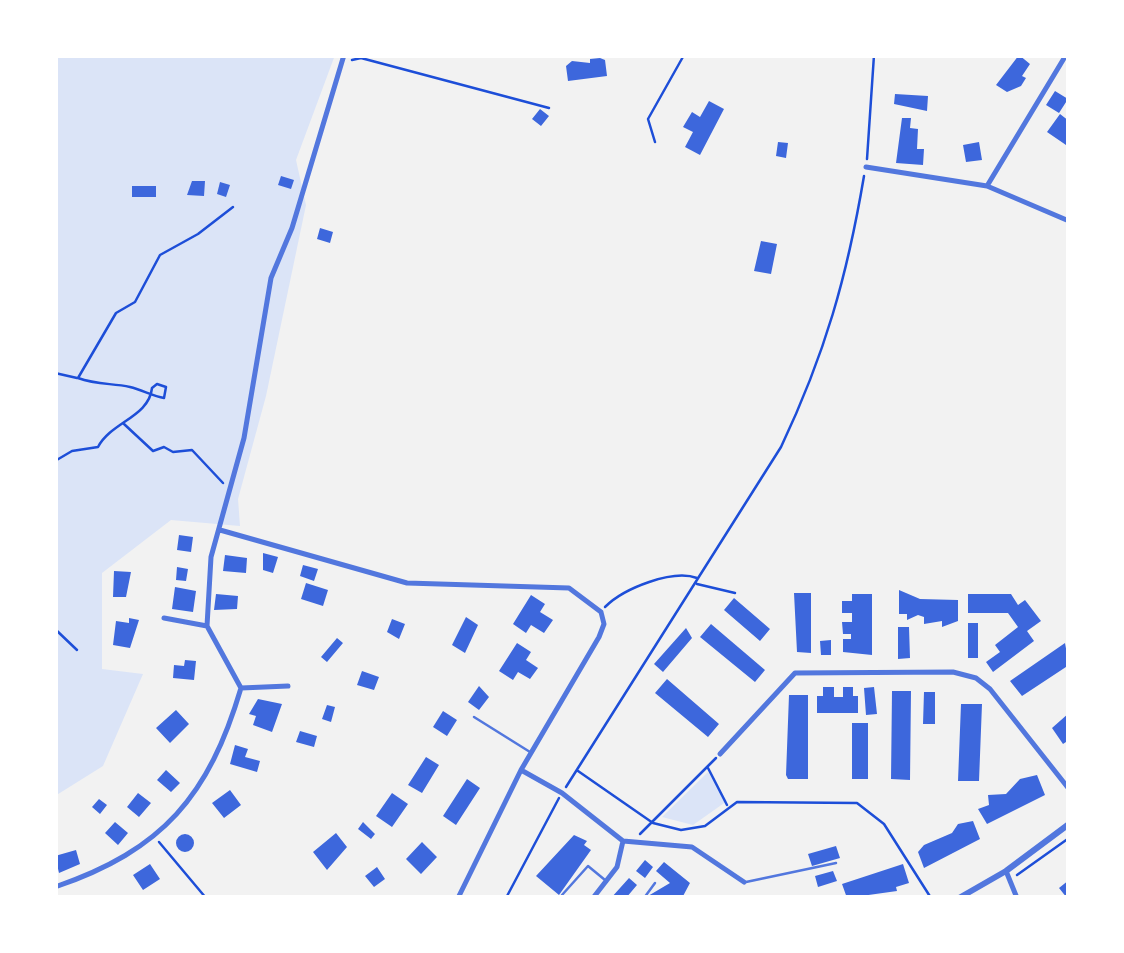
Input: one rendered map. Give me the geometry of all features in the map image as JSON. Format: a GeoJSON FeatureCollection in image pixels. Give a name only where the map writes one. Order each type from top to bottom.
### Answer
{"type":"FeatureCollection","features":[{"type":"Feature","properties":{"kind":"street"},"geometry":{"type":"LineString","coordinates":[[55,887],[93,874],[155,837],[200,788],[231,723],[241,688],[207,626],[211,557],[232,490],[271,278],[297,215],[344,55]]}},
{"type":"Feature","properties":{"kind":"street"},"geometry":{"type":"LineString","coordinates":[[988,186],[1066,55]]}},
{"type":"Feature","properties":{"kind":"street"},"geometry":{"type":"LineString","coordinates":[[866,166],[988,186],[1069,221]]}},
{"type":"Feature","properties":{"kind":"street"},"geometry":{"type":"LineString","coordinates":[[220,530],[407,582],[569,588],[601,612],[604,624],[599,638],[521,770],[458,898]]}},
{"type":"Feature","properties":{"kind":"street"},"geometry":{"type":"LineString","coordinates":[[164,618],[207,626]]}},
{"type":"Feature","properties":{"kind":"street"},"geometry":{"type":"LineString","coordinates":[[720,754],[795,673],[952,672],[976,678],[990,689],[1069,789]]}},
{"type":"Feature","properties":{"kind":"street"},"geometry":{"type":"LineString","coordinates":[[241,688],[288,686]]}},
{"type":"Feature","properties":{"kind":"street"},"geometry":{"type":"LineString","coordinates":[[521,770],[562,793],[623,841],[635,839],[700,850],[744,882]]}},
{"type":"Feature","properties":{"kind":"street"},"geometry":{"type":"LineString","coordinates":[[959,898],[1008,876],[1069,824]]}},
{"type":"Feature","properties":{"kind":"street"},"geometry":{"type":"LineString","coordinates":[[596,897],[620,860],[623,841]]}},
{"type":"Feature","properties":{"kind":"street"},"geometry":{"type":"LineString","coordinates":[[1008,876],[1017,898]]}},
{"type":"Feature","properties":{"kind":"lane"},"geometry":{"type":"LineString","coordinates":[[474,717],[531,753]]}},
{"type":"Feature","properties":{"kind":"lane"},"geometry":{"type":"LineString","coordinates":[[744,882],[836,864]]}},
{"type":"Feature","properties":{"kind":"lane"},"geometry":{"type":"LineString","coordinates":[[562,895],[588,866],[606,881]]}},
{"type":"Feature","properties":{"kind":"lane"},"geometry":{"type":"LineString","coordinates":[[644,898],[655,883]]}},
{"type":"Feature","properties":{"kind":"path"},"geometry":{"type":"LineString","coordinates":[[654,142],[648,120],[684,55]]}},
{"type":"Feature","properties":{"kind":"path"},"geometry":{"type":"LineString","coordinates":[[623,695],[781,447],[806,394],[846,279],[866,166],[874,55]]}},
{"type":"Feature","properties":{"kind":"path"},"geometry":{"type":"LineString","coordinates":[[341,64],[362,58],[549,108]]}},
{"type":"Feature","properties":{"kind":"path"},"geometry":{"type":"LineString","coordinates":[[78,378],[116,313],[134,302],[160,255],[198,234],[234,207]]}},
{"type":"Feature","properties":{"kind":"path"},"geometry":{"type":"LineString","coordinates":[[55,373],[152,395],[147,406],[112,428],[98,447],[72,450],[55,461]]}},
{"type":"Feature","properties":{"kind":"path"},"geometry":{"type":"LineString","coordinates":[[123,422],[153,451],[164,447],[174,452],[192,450],[232,490]]}},
{"type":"Feature","properties":{"kind":"path"},"geometry":{"type":"LineString","coordinates":[[601,612],[616,596],[675,575],[735,593]]}},
{"type":"Feature","properties":{"kind":"path"},"geometry":{"type":"LineString","coordinates":[[55,629],[77,650]]}},
{"type":"Feature","properties":{"kind":"path"},"geometry":{"type":"LineString","coordinates":[[635,839],[720,754]]}},
{"type":"Feature","properties":{"kind":"path"},"geometry":{"type":"LineString","coordinates":[[708,766],[709,778],[728,807]]}},
{"type":"Feature","properties":{"kind":"path"},"geometry":{"type":"LineString","coordinates":[[576,770],[653,822],[690,831],[705,826],[737,802],[857,803],[884,824],[931,898]]}},
{"type":"Feature","properties":{"kind":"path"},"geometry":{"type":"LineString","coordinates":[[155,837],[206,898]]}},
{"type":"Feature","properties":{"kind":"path"},"geometry":{"type":"LineString","coordinates":[[1008,876],[1069,838]]}},
{"type":"Feature","properties":{"kind":"shaded area"},"geometry":{"type":"Polygon","coordinates":[[[55,55],[335,55],[296,160],[306,205],[266,396],[238,499],[240,526],[171,520],[102,573],[102,669],[143,674],[103,766],[55,796],[55,55]]]}},
{"type":"Feature","properties":{"kind":"shaded area"},"geometry":{"type":"Polygon","coordinates":[[[708,772],[727,801],[693,825],[662,817],[708,772]]]}},
{"type":"Feature","properties":{"kind":"building"},"geometry":{"type":"Polygon","coordinates":[[[1019,55],[1030,64],[1022,76],[1026,78],[1021,86],[1007,92],[996,85],[1019,55]]]}},
{"type":"Feature","properties":{"kind":"building"},"geometry":{"type":"Polygon","coordinates":[[[590,59],[605,60],[607,76],[568,81],[566,66],[572,61],[590,63],[590,59]]]}},
{"type":"Feature","properties":{"kind":"building"},"geometry":{"type":"Polygon","coordinates":[[[1055,91],[1068,99],[1059,113],[1046,105],[1055,91]]]}},
{"type":"Feature","properties":{"kind":"building"},"geometry":{"type":"Polygon","coordinates":[[[895,94],[928,96],[927,111],[894,104],[895,94]]]}},
{"type":"Feature","properties":{"kind":"building"},"geometry":{"type":"Polygon","coordinates":[[[709,101],[724,109],[700,155],[685,147],[693,132],[683,127],[692,112],[700,117],[709,101]]]}},
{"type":"Feature","properties":{"kind":"building"},"geometry":{"type":"Polygon","coordinates":[[[540,109],[549,116],[541,126],[532,119],[540,109]]]}},
{"type":"Feature","properties":{"kind":"building"},"geometry":{"type":"Polygon","coordinates":[[[1060,114],[1069,121],[1066,145],[1047,132],[1060,114]]]}},
{"type":"Feature","properties":{"kind":"building"},"geometry":{"type":"Polygon","coordinates":[[[902,118],[911,118],[910,128],[918,129],[917,149],[924,149],[923,165],[896,163],[902,118]]]}},
{"type":"Feature","properties":{"kind":"building"},"geometry":{"type":"Polygon","coordinates":[[[778,142],[788,143],[786,158],[776,156],[778,142]]]}},
{"type":"Feature","properties":{"kind":"building"},"geometry":{"type":"Polygon","coordinates":[[[979,142],[982,160],[966,162],[963,145],[979,142]]]}},
{"type":"Feature","properties":{"kind":"building"},"geometry":{"type":"Polygon","coordinates":[[[281,176],[294,180],[291,189],[278,185],[281,176]]]}},
{"type":"Feature","properties":{"kind":"building"},"geometry":{"type":"Polygon","coordinates":[[[192,181],[205,181],[204,196],[187,195],[192,181]]]}},
{"type":"Feature","properties":{"kind":"building"},"geometry":{"type":"Polygon","coordinates":[[[220,182],[230,185],[226,197],[217,194],[220,182]]]}},
{"type":"Feature","properties":{"kind":"building"},"geometry":{"type":"Polygon","coordinates":[[[132,186],[156,186],[156,197],[132,197],[132,186]]]}},
{"type":"Feature","properties":{"kind":"building"},"geometry":{"type":"Polygon","coordinates":[[[320,228],[333,232],[330,243],[317,239],[320,228]]]}},
{"type":"Feature","properties":{"kind":"building"},"geometry":{"type":"Polygon","coordinates":[[[761,241],[777,244],[771,274],[754,271],[761,241]]]}},
{"type":"Feature","properties":{"kind":"building"},"geometry":{"type":"Polygon","coordinates":[[[179,535],[193,537],[191,552],[177,550],[179,535]]]}},
{"type":"Feature","properties":{"kind":"building"},"geometry":{"type":"Polygon","coordinates":[[[263,553],[278,557],[273,573],[263,570],[263,553]]]}},
{"type":"Feature","properties":{"kind":"building"},"geometry":{"type":"Polygon","coordinates":[[[225,555],[247,558],[246,573],[223,571],[225,555]]]}},
{"type":"Feature","properties":{"kind":"building"},"geometry":{"type":"Polygon","coordinates":[[[303,565],[318,569],[314,581],[300,576],[303,565]]]}},
{"type":"Feature","properties":{"kind":"building"},"geometry":{"type":"Polygon","coordinates":[[[177,567],[188,569],[186,581],[176,580],[177,567]]]}},
{"type":"Feature","properties":{"kind":"building"},"geometry":{"type":"Polygon","coordinates":[[[114,571],[131,572],[126,597],[113,597],[114,571]]]}},
{"type":"Feature","properties":{"kind":"building"},"geometry":{"type":"Polygon","coordinates":[[[306,583],[328,590],[323,606],[301,599],[306,583]]]}},
{"type":"Feature","properties":{"kind":"building"},"geometry":{"type":"Polygon","coordinates":[[[175,587],[196,591],[193,612],[172,609],[175,587]]]}},
{"type":"Feature","properties":{"kind":"building"},"geometry":{"type":"Polygon","coordinates":[[[899,590],[920,599],[958,600],[958,621],[942,627],[942,621],[924,624],[924,617],[918,615],[907,620],[907,614],[899,614],[899,590]]]}},
{"type":"Feature","properties":{"kind":"building"},"geometry":{"type":"Polygon","coordinates":[[[794,593],[811,593],[811,653],[797,652],[794,593]]]}},
{"type":"Feature","properties":{"kind":"building"},"geometry":{"type":"Polygon","coordinates":[[[216,594],[238,596],[237,609],[214,610],[216,594]]]}},
{"type":"Feature","properties":{"kind":"building"},"geometry":{"type":"Polygon","coordinates":[[[852,594],[872,594],[872,655],[843,652],[843,639],[851,639],[851,634],[843,634],[842,622],[852,622],[852,613],[842,613],[842,601],[852,601],[852,594]]]}},
{"type":"Feature","properties":{"kind":"building"},"geometry":{"type":"Polygon","coordinates":[[[968,594],[1011,594],[1018,605],[1025,600],[1041,621],[1027,631],[1034,641],[993,672],[986,662],[1000,652],[995,645],[1018,627],[1008,613],[968,613],[968,594]]]}},
{"type":"Feature","properties":{"kind":"building"},"geometry":{"type":"Polygon","coordinates":[[[531,595],[545,604],[540,612],[553,620],[544,633],[531,625],[526,633],[513,624],[531,595]]]}},
{"type":"Feature","properties":{"kind":"building"},"geometry":{"type":"Polygon","coordinates":[[[734,598],[770,629],[760,641],[724,610],[734,598]]]}},
{"type":"Feature","properties":{"kind":"building"},"geometry":{"type":"Polygon","coordinates":[[[466,617],[478,625],[465,653],[452,645],[466,617]]]}},
{"type":"Feature","properties":{"kind":"building"},"geometry":{"type":"Polygon","coordinates":[[[129,618],[139,620],[130,648],[113,645],[116,621],[129,623],[129,618]]]}},
{"type":"Feature","properties":{"kind":"building"},"geometry":{"type":"Polygon","coordinates":[[[392,619],[405,624],[399,639],[387,632],[392,619]]]}},
{"type":"Feature","properties":{"kind":"building"},"geometry":{"type":"Polygon","coordinates":[[[968,623],[978,623],[978,658],[968,658],[968,623]]]}},
{"type":"Feature","properties":{"kind":"building"},"geometry":{"type":"Polygon","coordinates":[[[711,624],[765,670],[755,682],[700,637],[711,624]]]}},
{"type":"Feature","properties":{"kind":"building"},"geometry":{"type":"Polygon","coordinates":[[[898,627],[909,627],[910,658],[898,659],[898,627]]]}},
{"type":"Feature","properties":{"kind":"building"},"geometry":{"type":"Polygon","coordinates":[[[686,628],[692,638],[663,672],[654,664],[686,628]]]}},
{"type":"Feature","properties":{"kind":"building"},"geometry":{"type":"Polygon","coordinates":[[[337,638],[343,643],[327,662],[321,657],[337,638]]]}},
{"type":"Feature","properties":{"kind":"building"},"geometry":{"type":"Polygon","coordinates":[[[831,640],[831,655],[821,655],[820,641],[831,640]]]}},
{"type":"Feature","properties":{"kind":"building"},"geometry":{"type":"Polygon","coordinates":[[[517,643],[531,652],[526,660],[538,668],[530,679],[518,672],[513,680],[499,671],[517,643]]]}},
{"type":"Feature","properties":{"kind":"building"},"geometry":{"type":"Polygon","coordinates":[[[1065,643],[1069,665],[1022,696],[1010,681],[1065,643]]]}},
{"type":"Feature","properties":{"kind":"building"},"geometry":{"type":"Polygon","coordinates":[[[185,660],[196,661],[194,680],[173,678],[174,665],[184,666],[185,660]]]}},
{"type":"Feature","properties":{"kind":"building"},"geometry":{"type":"Polygon","coordinates":[[[362,671],[379,677],[374,690],[357,685],[362,671]]]}},
{"type":"Feature","properties":{"kind":"building"},"geometry":{"type":"Polygon","coordinates":[[[667,679],[719,724],[708,737],[655,693],[667,679]]]}},
{"type":"Feature","properties":{"kind":"building"},"geometry":{"type":"Polygon","coordinates":[[[479,686],[489,697],[479,710],[468,702],[479,686]]]}},
{"type":"Feature","properties":{"kind":"building"},"geometry":{"type":"Polygon","coordinates":[[[823,687],[834,687],[834,697],[843,697],[843,687],[853,687],[853,696],[858,696],[858,713],[817,713],[817,696],[823,696],[823,687]]]}},
{"type":"Feature","properties":{"kind":"building"},"geometry":{"type":"Polygon","coordinates":[[[874,687],[877,714],[866,715],[864,688],[874,687]]]}},
{"type":"Feature","properties":{"kind":"building"},"geometry":{"type":"Polygon","coordinates":[[[892,691],[911,691],[910,780],[891,779],[892,691]]]}},
{"type":"Feature","properties":{"kind":"building"},"geometry":{"type":"Polygon","coordinates":[[[924,692],[935,692],[935,724],[923,724],[924,692]]]}},
{"type":"Feature","properties":{"kind":"building"},"geometry":{"type":"Polygon","coordinates":[[[789,695],[808,695],[808,779],[788,779],[786,775],[789,695]]]}},
{"type":"Feature","properties":{"kind":"building"},"geometry":{"type":"Polygon","coordinates":[[[258,699],[282,704],[272,732],[253,725],[256,716],[249,714],[258,699]]]}},
{"type":"Feature","properties":{"kind":"building"},"geometry":{"type":"Polygon","coordinates":[[[961,704],[982,704],[979,781],[958,781],[961,704]]]}},
{"type":"Feature","properties":{"kind":"building"},"geometry":{"type":"Polygon","coordinates":[[[327,705],[335,707],[331,722],[322,719],[327,705]]]}},
{"type":"Feature","properties":{"kind":"building"},"geometry":{"type":"Polygon","coordinates":[[[176,710],[189,724],[170,743],[156,728],[176,710]]]}},
{"type":"Feature","properties":{"kind":"building"},"geometry":{"type":"Polygon","coordinates":[[[443,711],[457,720],[447,736],[433,727],[443,711]]]}},
{"type":"Feature","properties":{"kind":"building"},"geometry":{"type":"Polygon","coordinates":[[[1069,713],[1069,740],[1063,744],[1052,728],[1069,713]]]}},
{"type":"Feature","properties":{"kind":"building"},"geometry":{"type":"Polygon","coordinates":[[[852,723],[868,723],[868,779],[852,779],[852,723]]]}},
{"type":"Feature","properties":{"kind":"building"},"geometry":{"type":"Polygon","coordinates":[[[300,731],[317,736],[314,747],[296,742],[300,731]]]}},
{"type":"Feature","properties":{"kind":"building"},"geometry":{"type":"Polygon","coordinates":[[[235,745],[248,749],[245,757],[260,761],[257,772],[230,764],[235,745]]]}},
{"type":"Feature","properties":{"kind":"building"},"geometry":{"type":"Polygon","coordinates":[[[426,757],[439,765],[422,793],[408,785],[426,757]]]}},
{"type":"Feature","properties":{"kind":"building"},"geometry":{"type":"Polygon","coordinates":[[[166,770],[180,783],[171,792],[157,780],[166,770]]]}},
{"type":"Feature","properties":{"kind":"building"},"geometry":{"type":"Polygon","coordinates":[[[1037,775],[1045,795],[987,824],[978,809],[989,805],[988,795],[1006,794],[1020,779],[1037,775]]]}},
{"type":"Feature","properties":{"kind":"building"},"geometry":{"type":"Polygon","coordinates":[[[467,779],[480,788],[456,825],[443,816],[467,779]]]}},
{"type":"Feature","properties":{"kind":"building"},"geometry":{"type":"Polygon","coordinates":[[[230,790],[241,805],[224,818],[212,803],[230,790]]]}},
{"type":"Feature","properties":{"kind":"building"},"geometry":{"type":"Polygon","coordinates":[[[138,793],[151,803],[139,817],[127,807],[138,793]]]}},
{"type":"Feature","properties":{"kind":"building"},"geometry":{"type":"Polygon","coordinates":[[[392,793],[408,804],[392,827],[376,816],[392,793]]]}},
{"type":"Feature","properties":{"kind":"building"},"geometry":{"type":"Polygon","coordinates":[[[99,799],[107,805],[100,814],[92,807],[99,799]]]}},
{"type":"Feature","properties":{"kind":"building"},"geometry":{"type":"Polygon","coordinates":[[[973,821],[980,839],[924,868],[918,852],[924,845],[952,833],[958,824],[973,821]]]}},
{"type":"Feature","properties":{"kind":"building"},"geometry":{"type":"Polygon","coordinates":[[[115,822],[128,833],[118,845],[105,833],[115,822]]]}},
{"type":"Feature","properties":{"kind":"building"},"geometry":{"type":"Polygon","coordinates":[[[363,822],[375,834],[371,839],[358,829],[363,822]]]}},
{"type":"Feature","properties":{"kind":"building"},"geometry":{"type":"Polygon","coordinates":[[[336,833],[347,847],[327,870],[313,852],[336,833]]]}},
{"type":"Feature","properties":{"kind":"building"},"geometry":{"type":"Polygon","coordinates":[[[185,834],[194,843],[185,852],[176,843],[185,834]]]}},
{"type":"Feature","properties":{"kind":"building"},"geometry":{"type":"Polygon","coordinates":[[[574,835],[587,841],[584,845],[591,850],[559,895],[536,876],[574,835]]]}},
{"type":"Feature","properties":{"kind":"building"},"geometry":{"type":"Polygon","coordinates":[[[422,842],[437,857],[421,874],[406,859],[422,842]]]}},
{"type":"Feature","properties":{"kind":"building"},"geometry":{"type":"Polygon","coordinates":[[[836,846],[840,858],[812,866],[808,854],[836,846]]]}},
{"type":"Feature","properties":{"kind":"building"},"geometry":{"type":"Polygon","coordinates":[[[76,850],[80,864],[59,873],[55,856],[76,850]]]}},
{"type":"Feature","properties":{"kind":"building"},"geometry":{"type":"Polygon","coordinates":[[[645,860],[653,867],[645,878],[636,871],[645,860]]]}},
{"type":"Feature","properties":{"kind":"building"},"geometry":{"type":"Polygon","coordinates":[[[664,862],[690,883],[682,898],[648,896],[670,883],[656,871],[664,862]]]}},
{"type":"Feature","properties":{"kind":"building"},"geometry":{"type":"Polygon","coordinates":[[[150,864],[160,879],[143,890],[133,875],[150,864]]]}},
{"type":"Feature","properties":{"kind":"building"},"geometry":{"type":"Polygon","coordinates":[[[903,864],[909,883],[896,887],[897,891],[847,898],[842,884],[903,864]]]}},
{"type":"Feature","properties":{"kind":"building"},"geometry":{"type":"Polygon","coordinates":[[[377,867],[385,879],[374,887],[365,876],[377,867]]]}},
{"type":"Feature","properties":{"kind":"building"},"geometry":{"type":"Polygon","coordinates":[[[833,871],[837,881],[818,887],[815,876],[833,871]]]}},
{"type":"Feature","properties":{"kind":"building"},"geometry":{"type":"Polygon","coordinates":[[[629,878],[637,885],[626,898],[611,898],[629,878]]]}},
{"type":"Feature","properties":{"kind":"building"},"geometry":{"type":"Polygon","coordinates":[[[1069,880],[1069,898],[1067,898],[1059,888],[1069,880]]]}}]}
